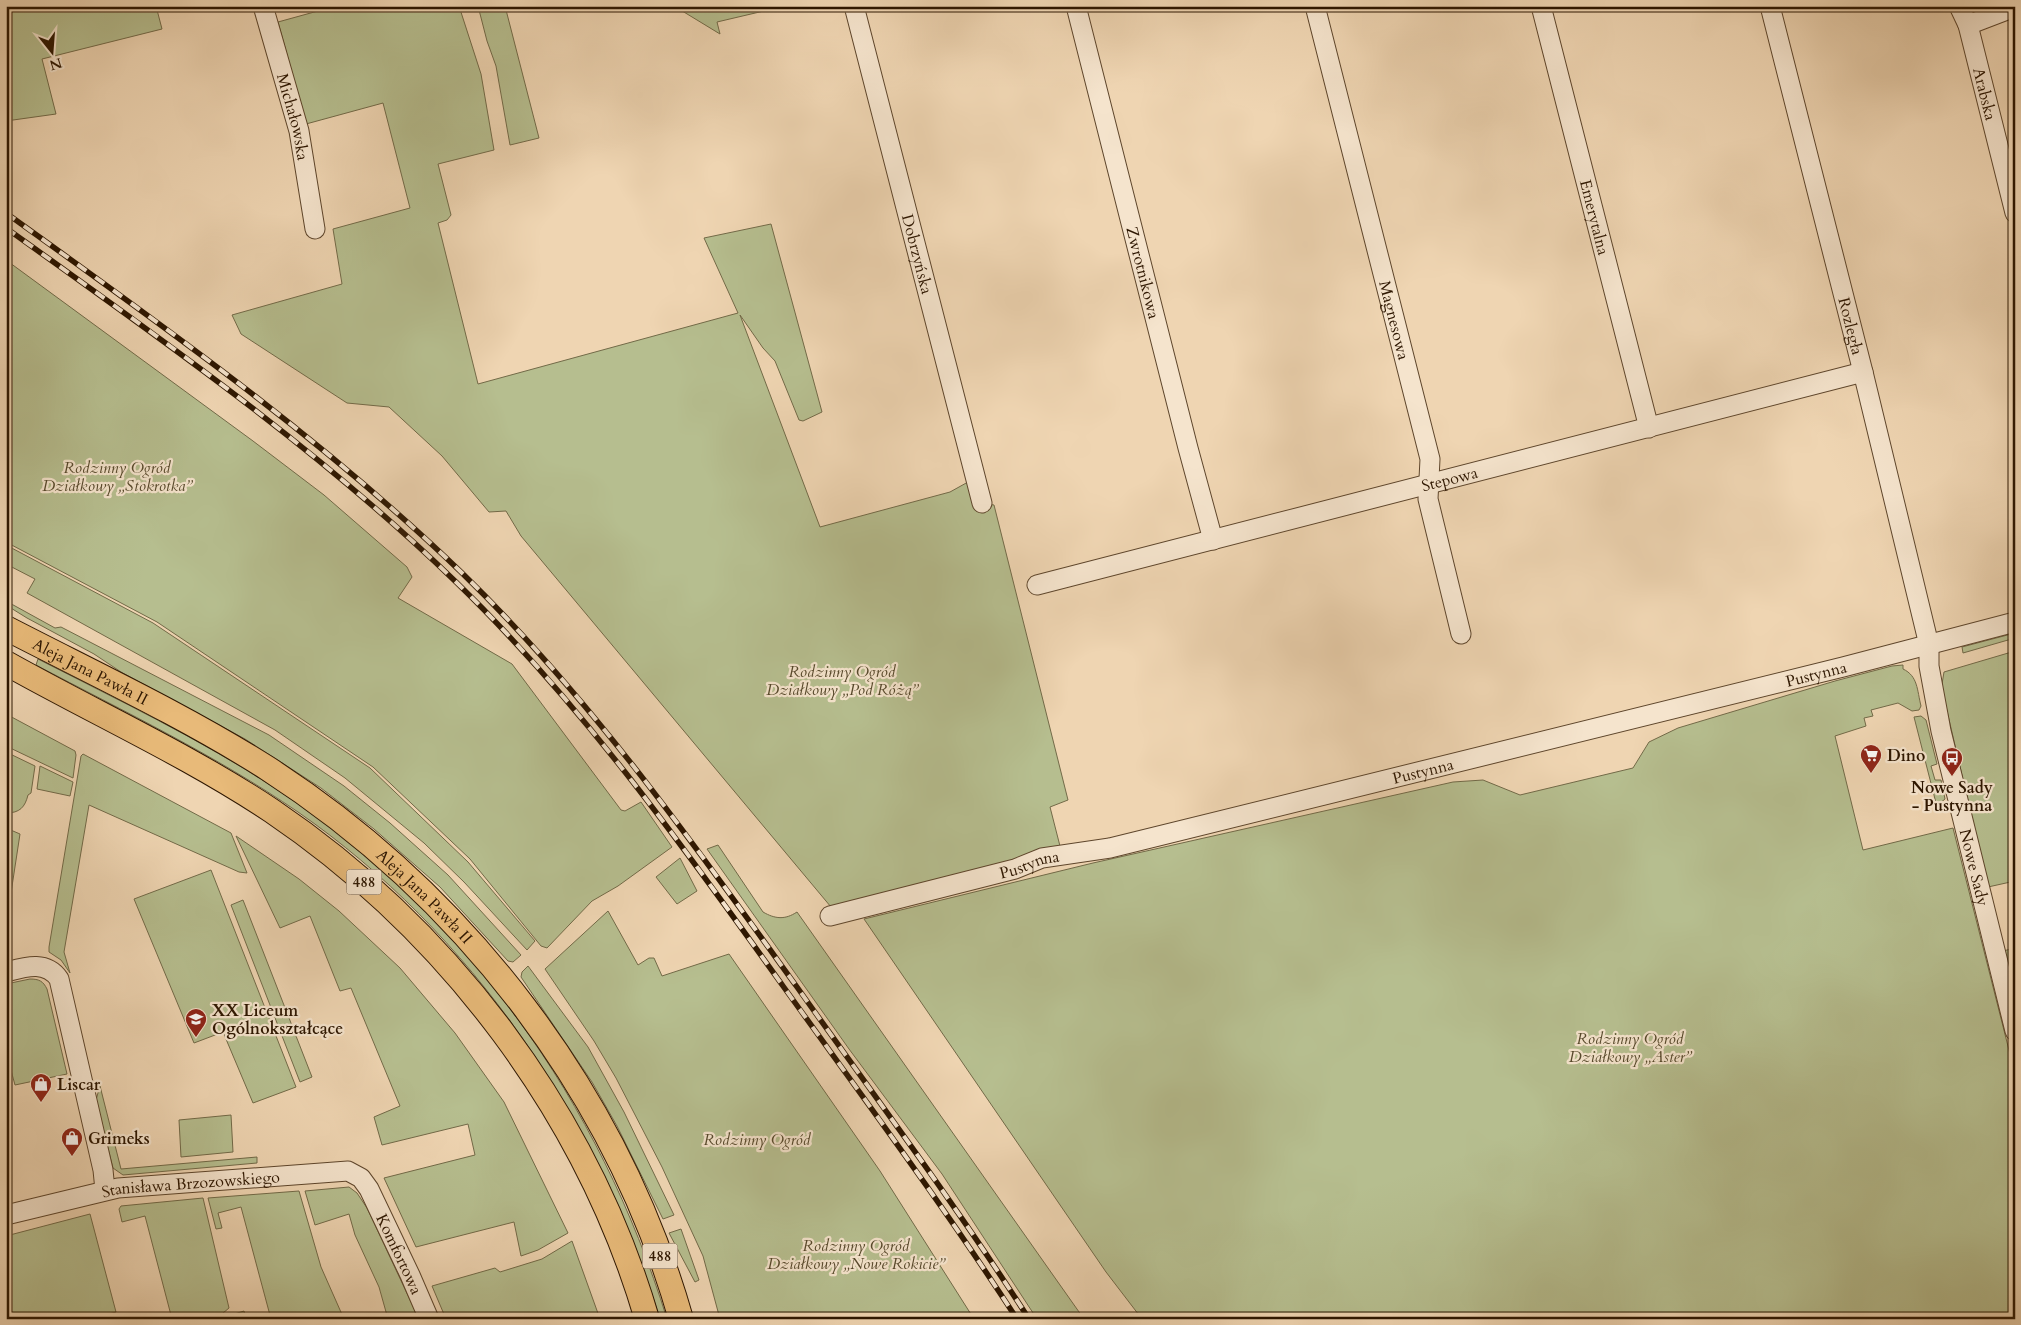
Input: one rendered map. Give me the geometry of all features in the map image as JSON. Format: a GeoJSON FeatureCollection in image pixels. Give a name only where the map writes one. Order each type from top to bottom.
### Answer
{"type":"FeatureCollection","features":[{"type":"Feature","properties":{"kind":"main road","name":"Aleja Jana Pawła II"},"geometry":{"type":"LineString","coordinates":[[6,628],[213,736],[273,772],[365,840],[450,918],[522,1003],[551,1043],[584,1095],[616,1153],[644,1215],[681,1319]]}},
{"type":"Feature","properties":{"kind":"main road","name":"Aleja Jana Pawła II"},"geometry":{"type":"LineString","coordinates":[[9,665],[183,757],[271,810],[345,866],[406,920],[485,1010],[546,1097],[578,1151],[606,1210],[627,1260],[647,1319]]}},
{"type":"Feature","properties":{"kind":"street","name":"Michałowska"},"geometry":{"type":"LineString","coordinates":[[263,6],[299,131],[315,229]]}},
{"type":"Feature","properties":{"kind":"street","name":"Dobrzyńska"},"geometry":{"type":"LineString","coordinates":[[854,6],[982,503]]}},
{"type":"Feature","properties":{"kind":"street","name":"Zwrotnikowa"},"geometry":{"type":"LineString","coordinates":[[1076,6],[1213,540]]}},
{"type":"Feature","properties":{"kind":"street","name":"Magnesowa"},"geometry":{"type":"LineString","coordinates":[[1315,6],[1430,459],[1429,504],[1461,634]]}},
{"type":"Feature","properties":{"kind":"street","name":"Emerytalna"},"geometry":{"type":"LineString","coordinates":[[1541,6],[1649,428]]}},
{"type":"Feature","properties":{"kind":"street","name":"Rozległa"},"geometry":{"type":"LineString","coordinates":[[1770,6],[1863,372],[1929,645]]}},
{"type":"Feature","properties":{"kind":"street","name":"Arabska"},"geometry":{"type":"LineString","coordinates":[[1959,6],[1968,25],[2008,154],[2015,213]]}},
{"type":"Feature","properties":{"kind":"street"},"geometry":{"type":"LineString","coordinates":[[1968,25],[2015,7]]}},
{"type":"Feature","properties":{"kind":"street","name":"Stepowa"},"geometry":{"type":"LineString","coordinates":[[1037,585],[1863,372]]}},
{"type":"Feature","properties":{"kind":"street","name":"Pustynna"},"geometry":{"type":"LineString","coordinates":[[830,916],[1015,869],[1042,858],[1110,848],[2015,622]]}},
{"type":"Feature","properties":{"kind":"street","name":"Nowe Sady"},"geometry":{"type":"LineString","coordinates":[[1929,645],[1929,666],[1941,731],[2015,1030]]}},
{"type":"Feature","properties":{"kind":"street"},"geometry":{"type":"LineString","coordinates":[[6,972],[25,967],[45,967],[52,970],[59,979],[103,1170],[104,1190]]}},
{"type":"Feature","properties":{"kind":"street","name":"Stanisława Brzozowskiego"},"geometry":{"type":"LineString","coordinates":[[6,1215],[104,1190],[348,1171],[361,1178],[368,1189]]}},
{"type":"Feature","properties":{"kind":"street","name":"Komfortowa"},"geometry":{"type":"LineString","coordinates":[[368,1189],[429,1319]]}},
{"type":"Feature","properties":{"kind":"green space"},"geometry":{"type":"Polygon","coordinates":[[[6,6],[156,6],[162,29],[42,59],[56,114],[6,121],[6,6]]]}},
{"type":"Feature","properties":{"kind":"green space","name":"Rodzinny Ogród Działkowy „Pod Różą”"},"geometry":{"type":"Polygon","coordinates":[[[336,6],[459,6],[481,74],[494,150],[438,164],[451,215],[447,220],[438,223],[478,384],[738,313],[704,238],[771,224],[822,412],[803,421],[799,420],[775,361],[763,348],[740,315],[820,527],[950,492],[968,482],[988,504],[994,505],[1068,800],[1050,807],[1061,850],[831,907],[521,536],[506,511],[489,512],[442,456],[389,407],[347,403],[241,334],[232,315],[342,284],[333,229],[410,208],[383,103],[306,124],[278,22],[336,6]]]}},
{"type":"Feature","properties":{"kind":"green space"},"geometry":{"type":"Polygon","coordinates":[[[478,6],[505,6],[539,138],[510,145],[496,66],[478,6]]]}},
{"type":"Feature","properties":{"kind":"green space"},"geometry":{"type":"Polygon","coordinates":[[[674,6],[785,6],[717,22],[720,34],[674,6]]]}},
{"type":"Feature","properties":{"kind":"green space","name":"Rodzinny Ogród Działkowy „Stokrotka”"},"geometry":{"type":"Polygon","coordinates":[[[6,260],[324,495],[407,567],[412,577],[398,598],[512,664],[621,810],[625,811],[641,802],[672,847],[618,886],[592,901],[547,948],[541,946],[470,859],[373,767],[157,622],[6,542],[6,260]]]}},
{"type":"Feature","properties":{"kind":"green space"},"geometry":{"type":"Polygon","coordinates":[[[6,545],[153,623],[370,768],[468,862],[535,941],[527,950],[464,882],[424,843],[345,778],[275,730],[27,593],[35,579],[6,564],[6,545]]]}},
{"type":"Feature","properties":{"kind":"green space"},"geometry":{"type":"Polygon","coordinates":[[[6,601],[55,628],[61,627],[269,735],[344,786],[390,823],[448,875],[521,955],[513,962],[508,961],[440,887],[374,829],[321,788],[245,739],[121,672],[94,654],[27,618],[6,605],[6,601]]]}},
{"type":"Feature","properties":{"kind":"green space"},"geometry":{"type":"Polygon","coordinates":[[[2015,633],[2015,638],[1963,653],[1962,647],[2015,633]]]}},
{"type":"Feature","properties":{"kind":"green space"},"geometry":{"type":"Polygon","coordinates":[[[2015,651],[2015,881],[1988,887],[1942,684],[1944,672],[2015,651]]]}},
{"type":"Feature","properties":{"kind":"green space"},"geometry":{"type":"Polygon","coordinates":[[[38,659],[188,736],[247,770],[275,788],[344,839],[408,894],[466,955],[518,1019],[564,1088],[604,1162],[639,1239],[667,1319],[660,1319],[634,1245],[602,1172],[564,1102],[521,1036],[472,972],[419,914],[361,860],[267,791],[136,717],[36,665],[38,659]]]}},
{"type":"Feature","properties":{"kind":"green space","name":"Rodzinny Ogród Działkowy „Aster”"},"geometry":{"type":"Polygon","coordinates":[[[1903,665],[1903,669],[1912,675],[1916,684],[1921,706],[1919,710],[1912,711],[1898,703],[1871,710],[1873,716],[1864,718],[1866,726],[1835,736],[1863,850],[1953,828],[2015,1074],[2015,1319],[1142,1319],[1106,1272],[864,919],[1093,863],[1453,782],[1483,780],[1520,795],[1633,768],[1649,742],[1678,728],[1835,681],[1892,666],[1903,665]]]}},
{"type":"Feature","properties":{"kind":"green space"},"geometry":{"type":"Polygon","coordinates":[[[6,714],[75,751],[73,778],[6,746],[6,714]]]}},
{"type":"Feature","properties":{"kind":"green space"},"geometry":{"type":"Polygon","coordinates":[[[1921,716],[1926,720],[1937,764],[1931,766],[1935,780],[1941,780],[1945,799],[1939,804],[1936,803],[1914,717],[1921,716]]]}},
{"type":"Feature","properties":{"kind":"green space"},"geometry":{"type":"Polygon","coordinates":[[[6,752],[35,766],[31,793],[28,795],[25,803],[15,812],[6,813],[9,796],[6,795],[6,752]]]}},
{"type":"Feature","properties":{"kind":"green space"},"geometry":{"type":"Polygon","coordinates":[[[83,754],[231,833],[247,873],[239,872],[89,805],[64,952],[70,973],[61,960],[49,952],[49,947],[81,756],[83,754]]]}},
{"type":"Feature","properties":{"kind":"green space"},"geometry":{"type":"Polygon","coordinates":[[[40,766],[73,782],[70,796],[37,789],[40,766]]]}},
{"type":"Feature","properties":{"kind":"green space"},"geometry":{"type":"Polygon","coordinates":[[[6,828],[20,834],[7,919],[6,919],[6,828]]]}},
{"type":"Feature","properties":{"kind":"green space"},"geometry":{"type":"Polygon","coordinates":[[[236,836],[299,879],[339,911],[400,968],[455,1033],[504,1102],[568,1233],[538,1250],[521,1256],[514,1222],[416,1247],[384,1178],[475,1155],[468,1124],[382,1145],[374,1117],[400,1106],[351,988],[340,991],[310,916],[280,928],[236,836]]]}},
{"type":"Feature","properties":{"kind":"green space"},"geometry":{"type":"Polygon","coordinates":[[[718,845],[763,912],[780,918],[797,912],[1084,1319],[1037,1319],[942,1174],[849,1049],[707,849],[718,845]]]}},
{"type":"Feature","properties":{"kind":"green space"},"geometry":{"type":"Polygon","coordinates":[[[680,858],[697,891],[677,904],[656,877],[680,858]]]}},
{"type":"Feature","properties":{"kind":"green space"},"geometry":{"type":"Polygon","coordinates":[[[211,870],[296,1087],[253,1103],[223,1032],[194,1043],[134,899],[211,870]]]}},
{"type":"Feature","properties":{"kind":"green space"},"geometry":{"type":"Polygon","coordinates":[[[243,900],[312,1077],[300,1082],[231,905],[243,900]]]}},
{"type":"Feature","properties":{"kind":"green space","name":"Rodzinny Ogród"},"geometry":{"type":"Polygon","coordinates":[[[608,911],[638,965],[649,958],[654,958],[662,976],[729,954],[880,1171],[974,1319],[720,1319],[703,1256],[662,1167],[616,1078],[594,1041],[545,969],[608,911]]]}},
{"type":"Feature","properties":{"kind":"green space"},"geometry":{"type":"Polygon","coordinates":[[[2015,948],[2015,997],[2003,951],[2015,948]]]}},
{"type":"Feature","properties":{"kind":"green space"},"geometry":{"type":"Polygon","coordinates":[[[528,966],[588,1047],[624,1112],[674,1215],[663,1219],[617,1126],[592,1082],[521,977],[522,972],[528,966]]]}},
{"type":"Feature","properties":{"kind":"green space"},"geometry":{"type":"Polygon","coordinates":[[[30,979],[40,981],[47,989],[67,1074],[15,1085],[6,1052],[6,984],[30,979]]]}},
{"type":"Feature","properties":{"kind":"green space"},"geometry":{"type":"Polygon","coordinates":[[[100,1086],[121,1169],[257,1157],[257,1163],[123,1175],[113,1168],[96,1100],[100,1086]]]}},
{"type":"Feature","properties":{"kind":"green space"},"geometry":{"type":"Polygon","coordinates":[[[231,1115],[233,1152],[181,1157],[179,1120],[231,1115]]]}},
{"type":"Feature","properties":{"kind":"green space"},"geometry":{"type":"Polygon","coordinates":[[[349,1187],[357,1193],[367,1208],[419,1319],[388,1319],[379,1287],[355,1235],[349,1214],[315,1225],[305,1191],[349,1187]]]}},
{"type":"Feature","properties":{"kind":"green space"},"geometry":{"type":"Polygon","coordinates":[[[299,1191],[321,1267],[344,1319],[271,1319],[241,1207],[218,1213],[222,1228],[216,1229],[208,1198],[299,1191]]]}},
{"type":"Feature","properties":{"kind":"green space"},"geometry":{"type":"Polygon","coordinates":[[[203,1198],[229,1308],[216,1319],[172,1319],[145,1216],[122,1222],[119,1209],[121,1206],[203,1198]]]}},
{"type":"Feature","properties":{"kind":"green space"},"geometry":{"type":"Polygon","coordinates":[[[90,1214],[116,1312],[90,1319],[6,1319],[6,1236],[90,1214]]]}},
{"type":"Feature","properties":{"kind":"green space"},"geometry":{"type":"Polygon","coordinates":[[[681,1229],[699,1280],[695,1282],[669,1233],[681,1229]]]}},
{"type":"Feature","properties":{"kind":"green space"},"geometry":{"type":"Polygon","coordinates":[[[572,1241],[600,1319],[446,1319],[432,1286],[495,1268],[500,1272],[542,1259],[572,1241]]]}},
{"type":"Feature","properties":{"kind":"green space"},"geometry":{"type":"Polygon","coordinates":[[[244,1311],[246,1319],[226,1319],[231,1315],[244,1311]]]}},
{"type":"Feature","properties":{"kind":"railway"},"geometry":{"type":"LineString","coordinates":[[6,213],[182,341],[297,429],[408,523],[461,572],[508,620],[597,720],[679,825],[915,1152],[973,1234],[1029,1319]]}},
{"type":"Feature","properties":{"kind":"railway"},"geometry":{"type":"LineString","coordinates":[[6,228],[238,397],[350,486],[404,533],[502,628],[588,726],[668,828],[902,1151],[1017,1319]]}},
{"type":"Feature","properties":{"kind":"place","name":"Dino"},"geometry":{"type":"Point","coordinates":[1871,774]}},
{"type":"Feature","properties":{"kind":"place","name":"Nowe Sady - Pustynna"},"geometry":{"type":"Point","coordinates":[1952,777]}},
{"type":"Feature","properties":{"kind":"place","name":"XX Liceum Ogólnokształcące"},"geometry":{"type":"Point","coordinates":[196,1038]}},
{"type":"Feature","properties":{"kind":"place","name":"Liscar"},"geometry":{"type":"Point","coordinates":[41,1103]}},
{"type":"Feature","properties":{"kind":"place","name":"Grimeks"},"geometry":{"type":"Point","coordinates":[72,1157]}},
{"type":"Feature","properties":{"kind":"park label","name":"Rodzinny Ogród Działkowy „Nowe Rokicie”"},"geometry":{"type":"Point","coordinates":[856,1254]}}]}
